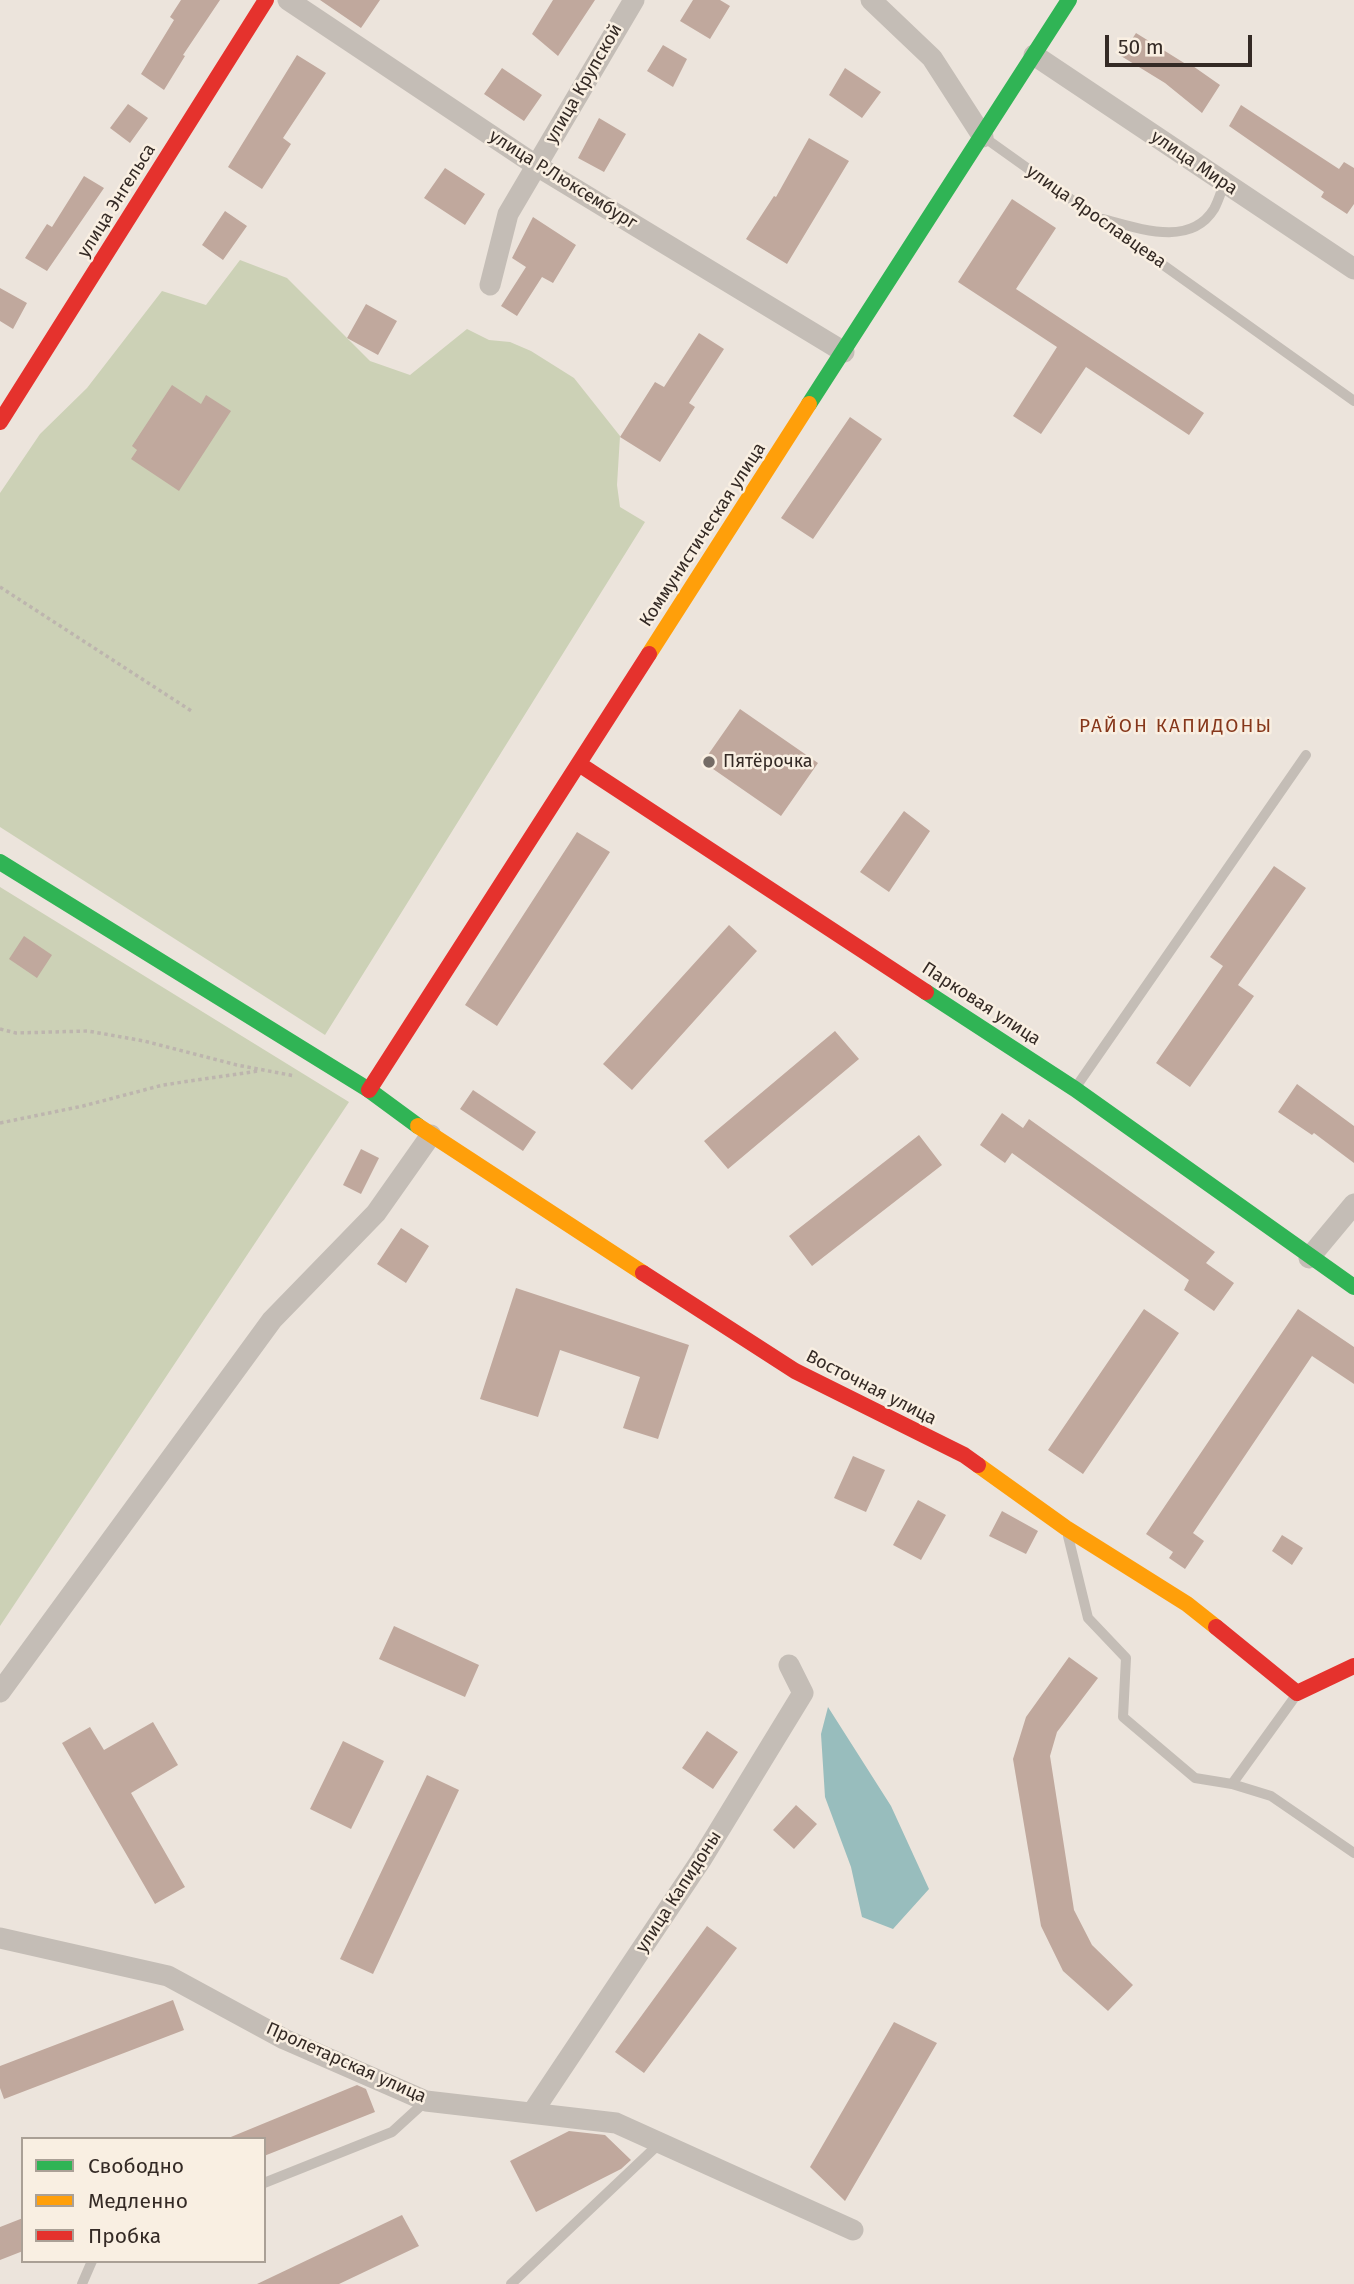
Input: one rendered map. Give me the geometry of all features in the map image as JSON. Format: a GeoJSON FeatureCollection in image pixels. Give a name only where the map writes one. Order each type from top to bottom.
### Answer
{"type":"FeatureCollection","features":[{"type":"Feature","properties":{"kind":"street","name":"улица Энгельса"},"geometry":{"type":"LineString","coordinates":[[0,422],[266,0]]}},
{"type":"Feature","properties":{"kind":"street","name":"улица Р.Люксембург"},"geometry":{"type":"LineString","coordinates":[[288,0],[537,166],[844,352]]}},
{"type":"Feature","properties":{"kind":"street","name":"улица Крупской"},"geometry":{"type":"LineString","coordinates":[[490,285],[508,214],[634,0]]}},
{"type":"Feature","properties":{"kind":"street","name":"улица Ярославцева"},"geometry":{"type":"LineString","coordinates":[[871,0],[932,58],[983,137]]}},
{"type":"Feature","properties":{"kind":"street","name":"Коммунистическая улица"},"geometry":{"type":"LineString","coordinates":[[369,1090],[1069,0]]}},
{"type":"Feature","properties":{"kind":"street","name":"улица Мира"},"geometry":{"type":"LineString","coordinates":[[1034,55],[1354,269]]}},
{"type":"Feature","properties":{"kind":"street","name":"Парковая улица"},"geometry":{"type":"LineString","coordinates":[[579,764],[1075,1089],[1354,1287]]}},
{"type":"Feature","properties":{"kind":"street","name":"Восточная улица"},"geometry":{"type":"LineString","coordinates":[[0,862],[369,1090],[431,1135],[795,1371],[964,1455],[1066,1528],[1186,1604],[1297,1693]]}},
{"type":"Feature","properties":{"kind":"street"},"geometry":{"type":"LineString","coordinates":[[0,1692],[272,1320],[376,1213],[431,1135]]}},
{"type":"Feature","properties":{"kind":"street"},"geometry":{"type":"LineString","coordinates":[[1310,1258],[1354,1204]]}},
{"type":"Feature","properties":{"kind":"street","name":"улица Капидоны"},"geometry":{"type":"LineString","coordinates":[[532,2113],[701,1860],[803,1693],[789,1665]]}},
{"type":"Feature","properties":{"kind":"street"},"geometry":{"type":"LineString","coordinates":[[1297,1693],[1354,1666]]}},
{"type":"Feature","properties":{"kind":"street","name":"Пролетарская улица"},"geometry":{"type":"LineString","coordinates":[[0,1938],[168,1976],[284,2039],[426,2101],[616,2123],[853,2230]]}},
{"type":"Feature","properties":{"kind":"lane","name":"улица Ярославцева"},"geometry":{"type":"LineString","coordinates":[[983,137],[1354,401]]}},
{"type":"Feature","properties":{"kind":"lane"},"geometry":{"type":"LineString","coordinates":[[1097,218],[1157,233],[1193,230],[1213,210],[1224,184]]}},
{"type":"Feature","properties":{"kind":"lane"},"geometry":{"type":"LineString","coordinates":[[1075,1089],[1306,755]]}},
{"type":"Feature","properties":{"kind":"lane"},"geometry":{"type":"LineString","coordinates":[[1066,1528],[1088,1618],[1126,1658],[1123,1717],[1195,1778],[1232,1784],[1271,1796],[1354,1853]]}},
{"type":"Feature","properties":{"kind":"lane"},"geometry":{"type":"LineString","coordinates":[[1232,1784],[1297,1693]]}},
{"type":"Feature","properties":{"kind":"lane"},"geometry":{"type":"LineString","coordinates":[[266,2182],[392,2132],[426,2101]]}},
{"type":"Feature","properties":{"kind":"lane"},"geometry":{"type":"LineString","coordinates":[[511,2284],[660,2143]]}},
{"type":"Feature","properties":{"kind":"lane"},"geometry":{"type":"LineString","coordinates":[[82,2284],[91,2263]]}},
{"type":"Feature","properties":{"kind":"path"},"geometry":{"type":"LineString","coordinates":[[0,587],[192,712]]}},
{"type":"Feature","properties":{"kind":"path"},"geometry":{"type":"LineString","coordinates":[[0,1029],[16,1033],[88,1031],[304,1077]]}},
{"type":"Feature","properties":{"kind":"path"},"geometry":{"type":"LineString","coordinates":[[0,1123],[83,1106],[163,1085],[264,1070]]}},
{"type":"Feature","properties":{"kind":"green space"},"geometry":{"type":"Polygon","coordinates":[[[240,260],[287,278],[370,361],[410,375],[467,329],[489,340],[510,342],[531,351],[574,378],[620,436],[617,485],[620,507],[645,522],[325,1035],[0,827],[0,493],[40,434],[87,388],[162,291],[206,305],[240,260]]]}},
{"type":"Feature","properties":{"kind":"green space"},"geometry":{"type":"Polygon","coordinates":[[[0,887],[349,1102],[0,1626],[0,887]]]}},
{"type":"Feature","properties":{"kind":"water"},"geometry":{"type":"Polygon","coordinates":[[[828,1707],[891,1806],[929,1889],[893,1929],[862,1917],[851,1867],[825,1797],[821,1734],[828,1707]]]}},
{"type":"Feature","properties":{"kind":"building"},"geometry":{"type":"Polygon","coordinates":[[[181,0],[220,0],[183,55],[185,56],[164,90],[141,74],[174,20],[170,17],[181,0]]]}},
{"type":"Feature","properties":{"kind":"building"},"geometry":{"type":"Polygon","coordinates":[[[320,0],[380,0],[361,28],[320,0]]]}},
{"type":"Feature","properties":{"kind":"building"},"geometry":{"type":"Polygon","coordinates":[[[553,0],[595,0],[558,56],[532,34],[553,0]]]}},
{"type":"Feature","properties":{"kind":"building"},"geometry":{"type":"Polygon","coordinates":[[[693,0],[720,0],[730,6],[710,39],[680,21],[693,0]]]}},
{"type":"Feature","properties":{"kind":"building"},"geometry":{"type":"Polygon","coordinates":[[[1136,33],[1220,85],[1202,113],[1165,83],[1121,56],[1136,33]]]}},
{"type":"Feature","properties":{"kind":"building"},"geometry":{"type":"Polygon","coordinates":[[[663,45],[687,59],[673,87],[647,71],[663,45]]]}},
{"type":"Feature","properties":{"kind":"building"},"geometry":{"type":"Polygon","coordinates":[[[297,55],[326,73],[283,138],[291,144],[262,189],[228,167],[297,55]]]}},
{"type":"Feature","properties":{"kind":"building"},"geometry":{"type":"Polygon","coordinates":[[[502,68],[542,95],[524,121],[484,94],[502,68]]]}},
{"type":"Feature","properties":{"kind":"building"},"geometry":{"type":"Polygon","coordinates":[[[845,68],[881,92],[862,118],[829,95],[845,68]]]}},
{"type":"Feature","properties":{"kind":"building"},"geometry":{"type":"Polygon","coordinates":[[[128,104],[148,118],[130,143],[110,128],[128,104]]]}},
{"type":"Feature","properties":{"kind":"building"},"geometry":{"type":"Polygon","coordinates":[[[1241,105],[1339,169],[1344,162],[1354,168],[1354,204],[1347,214],[1321,197],[1324,192],[1229,126],[1241,105]]]}},
{"type":"Feature","properties":{"kind":"building"},"geometry":{"type":"Polygon","coordinates":[[[599,118],[626,134],[604,172],[578,158],[599,118]]]}},
{"type":"Feature","properties":{"kind":"building"},"geometry":{"type":"Polygon","coordinates":[[[809,138],[849,161],[787,264],[746,239],[774,196],[776,197],[809,138]]]}},
{"type":"Feature","properties":{"kind":"building"},"geometry":{"type":"Polygon","coordinates":[[[445,168],[485,194],[465,225],[424,198],[445,168]]]}},
{"type":"Feature","properties":{"kind":"building"},"geometry":{"type":"Polygon","coordinates":[[[84,176],[104,188],[47,271],[25,258],[47,224],[52,227],[84,176]]]}},
{"type":"Feature","properties":{"kind":"building"},"geometry":{"type":"Polygon","coordinates":[[[1012,199],[1056,228],[1016,289],[1204,413],[1189,435],[1086,367],[1041,434],[1013,416],[1057,347],[958,282],[1012,199]]]}},
{"type":"Feature","properties":{"kind":"building"},"geometry":{"type":"Polygon","coordinates":[[[225,211],[247,226],[223,260],[202,245],[225,211]]]}},
{"type":"Feature","properties":{"kind":"building"},"geometry":{"type":"Polygon","coordinates":[[[533,217],[576,245],[553,283],[542,277],[517,316],[501,306],[526,267],[512,258],[533,217]]]}},
{"type":"Feature","properties":{"kind":"building"},"geometry":{"type":"Polygon","coordinates":[[[0,288],[27,303],[13,329],[0,321],[0,288]]]}},
{"type":"Feature","properties":{"kind":"building"},"geometry":{"type":"Polygon","coordinates":[[[366,304],[397,321],[378,355],[347,338],[366,304]]]}},
{"type":"Feature","properties":{"kind":"building"},"geometry":{"type":"Polygon","coordinates":[[[699,333],[724,349],[689,403],[695,407],[660,462],[620,437],[655,382],[664,387],[699,333]]]}},
{"type":"Feature","properties":{"kind":"building"},"geometry":{"type":"Polygon","coordinates":[[[172,385],[201,404],[206,395],[231,411],[179,491],[131,459],[137,450],[132,446],[172,385]]]}},
{"type":"Feature","properties":{"kind":"building"},"geometry":{"type":"Polygon","coordinates":[[[850,417],[882,439],[813,539],[781,518],[850,417]]]}},
{"type":"Feature","properties":{"kind":"building"},"geometry":{"type":"Polygon","coordinates":[[[740,709],[818,763],[781,816],[703,762],[740,709]]]}},
{"type":"Feature","properties":{"kind":"building"},"geometry":{"type":"Polygon","coordinates":[[[904,811],[930,831],[889,892],[860,872],[904,811]]]}},
{"type":"Feature","properties":{"kind":"building"},"geometry":{"type":"Polygon","coordinates":[[[577,832],[610,852],[497,1026],[465,1005],[577,832]]]}},
{"type":"Feature","properties":{"kind":"building"},"geometry":{"type":"Polygon","coordinates":[[[1274,866],[1306,888],[1238,985],[1254,996],[1190,1087],[1156,1063],[1223,966],[1210,957],[1274,866]]]}},
{"type":"Feature","properties":{"kind":"building"},"geometry":{"type":"Polygon","coordinates":[[[729,925],[757,951],[632,1090],[603,1064],[729,925]]]}},
{"type":"Feature","properties":{"kind":"building"},"geometry":{"type":"Polygon","coordinates":[[[24,936],[52,955],[37,978],[9,959],[24,936]]]}},
{"type":"Feature","properties":{"kind":"building"},"geometry":{"type":"Polygon","coordinates":[[[835,1031],[859,1059],[728,1169],[704,1141],[835,1031]]]}},
{"type":"Feature","properties":{"kind":"building"},"geometry":{"type":"Polygon","coordinates":[[[1297,1084],[1354,1126],[1354,1163],[1314,1133],[1312,1135],[1278,1112],[1297,1084]]]}},
{"type":"Feature","properties":{"kind":"building"},"geometry":{"type":"Polygon","coordinates":[[[473,1090],[536,1132],[523,1151],[460,1109],[473,1090]]]}},
{"type":"Feature","properties":{"kind":"building"},"geometry":{"type":"Polygon","coordinates":[[[1002,1113],[1023,1128],[1029,1119],[1215,1252],[1206,1263],[1234,1283],[1214,1311],[1184,1290],[1189,1280],[1012,1153],[1005,1163],[980,1145],[1002,1113]]]}},
{"type":"Feature","properties":{"kind":"building"},"geometry":{"type":"Polygon","coordinates":[[[919,1135],[942,1165],[812,1266],[789,1236],[919,1135]]]}},
{"type":"Feature","properties":{"kind":"building"},"geometry":{"type":"Polygon","coordinates":[[[361,1149],[379,1158],[361,1194],[343,1185],[361,1149]]]}},
{"type":"Feature","properties":{"kind":"building"},"geometry":{"type":"Polygon","coordinates":[[[401,1228],[429,1246],[406,1283],[377,1264],[401,1228]]]}},
{"type":"Feature","properties":{"kind":"building"},"geometry":{"type":"Polygon","coordinates":[[[516,1288],[689,1345],[658,1439],[623,1428],[640,1377],[560,1350],[538,1417],[480,1399],[516,1288]]]}},
{"type":"Feature","properties":{"kind":"building"},"geometry":{"type":"Polygon","coordinates":[[[1144,1309],[1179,1333],[1083,1474],[1048,1450],[1144,1309]]]}},
{"type":"Feature","properties":{"kind":"building"},"geometry":{"type":"Polygon","coordinates":[[[1298,1309],[1354,1347],[1354,1384],[1312,1356],[1193,1533],[1204,1541],[1185,1569],[1169,1558],[1173,1552],[1146,1534],[1298,1309]]]}},
{"type":"Feature","properties":{"kind":"building"},"geometry":{"type":"Polygon","coordinates":[[[853,1456],[885,1470],[866,1512],[834,1498],[853,1456]]]}},
{"type":"Feature","properties":{"kind":"building"},"geometry":{"type":"Polygon","coordinates":[[[918,1500],[946,1515],[921,1560],[893,1545],[918,1500]]]}},
{"type":"Feature","properties":{"kind":"building"},"geometry":{"type":"Polygon","coordinates":[[[1002,1511],[1038,1531],[1026,1554],[989,1536],[1002,1511]]]}},
{"type":"Feature","properties":{"kind":"building"},"geometry":{"type":"Polygon","coordinates":[[[1282,1535],[1303,1548],[1292,1565],[1272,1551],[1282,1535]]]}},
{"type":"Feature","properties":{"kind":"building"},"geometry":{"type":"Polygon","coordinates":[[[394,1626],[479,1665],[465,1697],[379,1659],[394,1626]]]}},
{"type":"Feature","properties":{"kind":"building"},"geometry":{"type":"Polygon","coordinates":[[[1069,1657],[1098,1678],[1057,1732],[1050,1756],[1074,1910],[1092,1945],[1133,1985],[1108,2011],[1063,1971],[1041,1926],[1013,1759],[1026,1717],[1069,1657]]]}},
{"type":"Feature","properties":{"kind":"building"},"geometry":{"type":"Polygon","coordinates":[[[153,1722],[178,1765],[131,1793],[185,1887],[155,1904],[62,1743],[90,1727],[104,1750],[153,1722]]]}},
{"type":"Feature","properties":{"kind":"building"},"geometry":{"type":"Polygon","coordinates":[[[707,1731],[738,1752],[713,1789],[682,1768],[707,1731]]]}},
{"type":"Feature","properties":{"kind":"building"},"geometry":{"type":"Polygon","coordinates":[[[343,1741],[384,1761],[351,1829],[310,1809],[343,1741]]]}},
{"type":"Feature","properties":{"kind":"building"},"geometry":{"type":"Polygon","coordinates":[[[427,1775],[459,1790],[373,1974],[340,1959],[427,1775]]]}},
{"type":"Feature","properties":{"kind":"building"},"geometry":{"type":"Polygon","coordinates":[[[796,1805],[817,1824],[794,1849],[773,1830],[796,1805]]]}},
{"type":"Feature","properties":{"kind":"building"},"geometry":{"type":"Polygon","coordinates":[[[707,1926],[737,1948],[644,2073],[615,2052],[707,1926]]]}},
{"type":"Feature","properties":{"kind":"building"},"geometry":{"type":"Polygon","coordinates":[[[173,2000],[184,2030],[4,2099],[0,2088],[0,2066],[173,2000]]]}},
{"type":"Feature","properties":{"kind":"building"},"geometry":{"type":"Polygon","coordinates":[[[894,2022],[937,2043],[845,2201],[810,2167],[894,2022]]]}},
{"type":"Feature","properties":{"kind":"building"},"geometry":{"type":"Polygon","coordinates":[[[357,2085],[366,2089],[375,2112],[266,2155],[266,2137],[231,2137],[357,2085]]]}},
{"type":"Feature","properties":{"kind":"building"},"geometry":{"type":"Polygon","coordinates":[[[569,2131],[605,2135],[631,2160],[621,2169],[536,2212],[510,2161],[569,2131]]]}},
{"type":"Feature","properties":{"kind":"building"},"geometry":{"type":"Polygon","coordinates":[[[402,2215],[419,2246],[339,2284],[257,2284],[402,2215]]]}},
{"type":"Feature","properties":{"kind":"building"},"geometry":{"type":"Polygon","coordinates":[[[21,2219],[21,2252],[0,2260],[0,2227],[21,2219]]]}},
{"type":"Feature","properties":{"kind":"traffic: fast"},"geometry":{"type":"LineString","coordinates":[[809,404],[1069,0]]}},
{"type":"Feature","properties":{"kind":"traffic: fast"},"geometry":{"type":"LineString","coordinates":[[0,862],[369,1090],[418,1126]]}},
{"type":"Feature","properties":{"kind":"traffic: fast"},"geometry":{"type":"LineString","coordinates":[[926,992],[1075,1089],[1354,1287]]}},
{"type":"Feature","properties":{"kind":"traffic: slow"},"geometry":{"type":"LineString","coordinates":[[649,654],[809,404]]}},
{"type":"Feature","properties":{"kind":"traffic: slow"},"geometry":{"type":"LineString","coordinates":[[418,1126],[643,1273]]}},
{"type":"Feature","properties":{"kind":"traffic: slow"},"geometry":{"type":"LineString","coordinates":[[978,1465],[1066,1528],[1187,1604],[1216,1627]]}},
{"type":"Feature","properties":{"kind":"traffic: jam"},"geometry":{"type":"LineString","coordinates":[[0,422],[266,0]]}},
{"type":"Feature","properties":{"kind":"traffic: jam"},"geometry":{"type":"LineString","coordinates":[[369,1090],[649,654]]}},
{"type":"Feature","properties":{"kind":"traffic: jam"},"geometry":{"type":"LineString","coordinates":[[579,764],[926,992]]}},
{"type":"Feature","properties":{"kind":"traffic: jam"},"geometry":{"type":"LineString","coordinates":[[643,1273],[795,1371],[964,1455],[978,1465]]}},
{"type":"Feature","properties":{"kind":"traffic: jam"},"geometry":{"type":"LineString","coordinates":[[1216,1627],[1297,1693],[1354,1666]]}},
{"type":"Feature","properties":{"kind":"place","name":"Пятёрочка"},"geometry":{"type":"Point","coordinates":[709,762]}},
{"type":"Feature","properties":{"kind":"district","name":"РАЙОН КАПИДОНЫ"},"geometry":{"type":"Point","coordinates":[1176,727]}}]}
